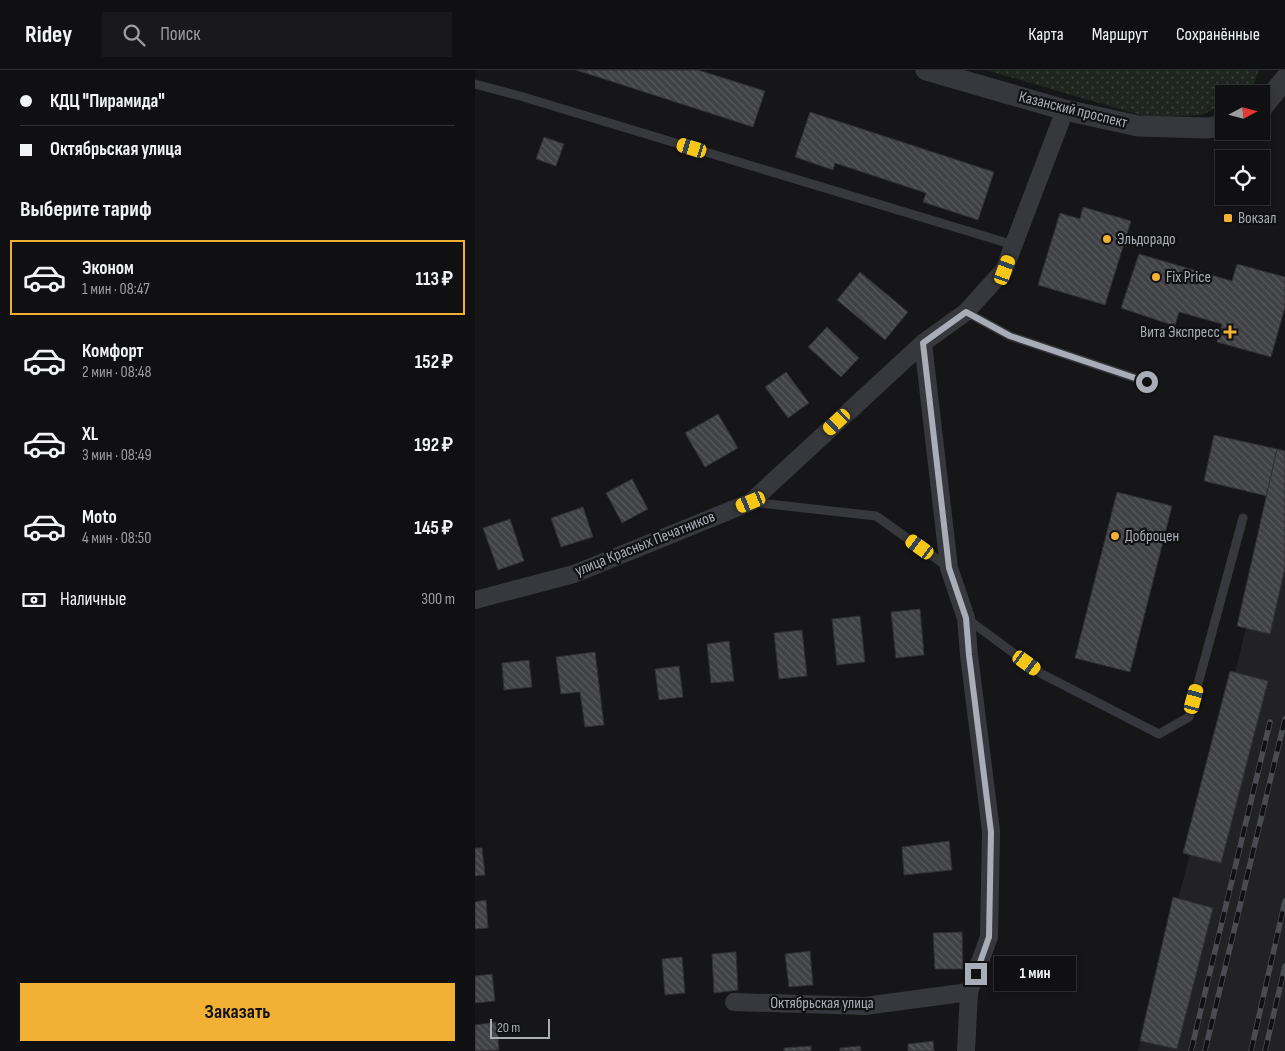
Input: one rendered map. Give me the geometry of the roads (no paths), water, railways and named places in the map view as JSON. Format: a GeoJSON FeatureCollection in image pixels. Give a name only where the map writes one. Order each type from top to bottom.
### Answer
{"type":"FeatureCollection","features":[{"type":"Feature","properties":{"kind":"street","name":"Казанский проспект"},"geometry":{"type":"LineString","coordinates":[[925,70],[1065,110],[1138,126],[1215,127]]}},
{"type":"Feature","properties":{"kind":"street"},"geometry":{"type":"LineString","coordinates":[[1270,97],[1285,79]]}},
{"type":"Feature","properties":{"kind":"street","name":"улица Красных Печатников"},"geometry":{"type":"LineString","coordinates":[[475,600],[574,574],[751,502],[923,343],[966,312],[1005,270],[1065,110]]}},
{"type":"Feature","properties":{"kind":"street"},"geometry":{"type":"LineString","coordinates":[[923,343],[949,568],[966,618],[991,832],[989,937],[969,992],[966,1051]]}},
{"type":"Feature","properties":{"kind":"street","name":"Октябрьская улица"},"geometry":{"type":"LineString","coordinates":[[734,1002],[865,1006],[969,992]]}},
{"type":"Feature","properties":{"kind":"lane"},"geometry":{"type":"LineString","coordinates":[[475,84],[1014,245]]}},
{"type":"Feature","properties":{"kind":"lane"},"geometry":{"type":"LineString","coordinates":[[966,312],[1010,336],[1147,382]]}},
{"type":"Feature","properties":{"kind":"lane"},"geometry":{"type":"LineString","coordinates":[[751,502],[877,516],[949,568]]}},
{"type":"Feature","properties":{"kind":"lane"},"geometry":{"type":"LineString","coordinates":[[966,618],[1042,674],[1159,734],[1189,717],[1243,518]]}},
{"type":"Feature","properties":{"kind":"railway"},"geometry":{"type":"LineString","coordinates":[[1205,1051],[1285,719]]}},
{"type":"Feature","properties":{"kind":"railway"},"geometry":{"type":"LineString","coordinates":[[1191,1051],[1270,722]]}},
{"type":"Feature","properties":{"kind":"railway"},"geometry":{"type":"LineString","coordinates":[[1251,1051],[1285,901]]}},
{"type":"Feature","properties":{"kind":"railway"},"geometry":{"type":"LineString","coordinates":[[1265,1051],[1285,966]]}},
{"type":"Feature","properties":{"kind":"place","name":"Вокзал"},"geometry":{"type":"Point","coordinates":[1228,218]}},
{"type":"Feature","properties":{"kind":"place","name":"Эльдорадо"},"geometry":{"type":"Point","coordinates":[1107,239]}},
{"type":"Feature","properties":{"kind":"place","name":"Fix Price"},"geometry":{"type":"Point","coordinates":[1156,277]}},
{"type":"Feature","properties":{"kind":"place","name":"Вита Экспресс"},"geometry":{"type":"Point","coordinates":[1230,332]}},
{"type":"Feature","properties":{"kind":"place","name":"Доброцен"},"geometry":{"type":"Point","coordinates":[1115,536]}}]}
